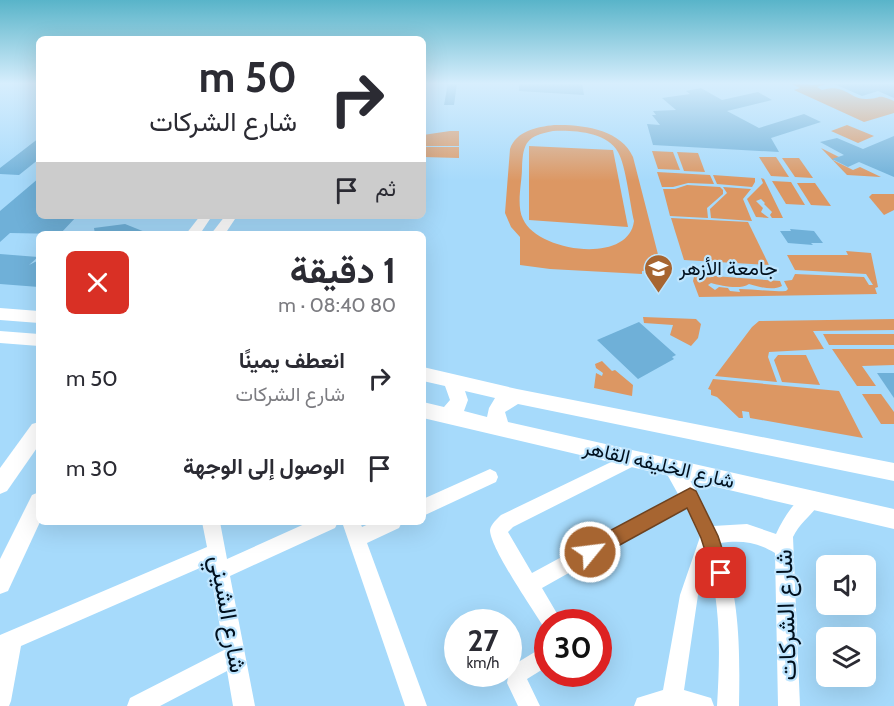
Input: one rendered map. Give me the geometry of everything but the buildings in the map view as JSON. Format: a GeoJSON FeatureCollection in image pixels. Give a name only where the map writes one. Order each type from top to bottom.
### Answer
{"type":"FeatureCollection","features":[{"type":"Feature","properties":{"kind":"main road"},"geometry":{"type":"LineString","coordinates":[[0,314],[36,316]]}},
{"type":"Feature","properties":{"kind":"main road"},"geometry":{"type":"LineString","coordinates":[[0,337],[36,340]]}},
{"type":"Feature","properties":{"kind":"main road","name":"شارع الخليفه القاهر"},"geometry":{"type":"LineString","coordinates":[[426,375],[517,396],[894,472]]}},
{"type":"Feature","properties":{"kind":"main road"},"geometry":{"type":"LineString","coordinates":[[444,416],[454,411],[459,402],[459,395],[450,379]]}},
{"type":"Feature","properties":{"kind":"main road"},"geometry":{"type":"LineString","coordinates":[[503,429],[496,417],[496,409],[501,403],[517,396]]}},
{"type":"Feature","properties":{"kind":"main road","name":"شارع الخليفه القاهر"},"geometry":{"type":"LineString","coordinates":[[426,411],[894,519]]}},
{"type":"Feature","properties":{"kind":"main road"},"geometry":{"type":"LineString","coordinates":[[0,484],[36,434]]}},
{"type":"Feature","properties":{"kind":"main road"},"geometry":{"type":"LineString","coordinates":[[0,583],[36,508]]}},
{"type":"Feature","properties":{"kind":"street"},"geometry":{"type":"LineString","coordinates":[[544,609],[501,540],[502,524],[634,458]]}},
{"type":"Feature","properties":{"kind":"street"},"geometry":{"type":"LineString","coordinates":[[671,466],[690,496],[718,560],[728,604],[730,644],[728,706]]}},
{"type":"Feature","properties":{"kind":"street"},"geometry":{"type":"LineString","coordinates":[[426,507],[490,477]]}},
{"type":"Feature","properties":{"kind":"street"},"geometry":{"type":"LineString","coordinates":[[529,585],[690,496]]}},
{"type":"Feature","properties":{"kind":"street","name":"شارع الشركات"},"geometry":{"type":"LineString","coordinates":[[789,706],[783,547],[788,526],[813,499]]}},
{"type":"Feature","properties":{"kind":"street","name":"شارع الشيني"},"geometry":{"type":"LineString","coordinates":[[212,525],[244,706]]}},
{"type":"Feature","properties":{"kind":"street"},"geometry":{"type":"LineString","coordinates":[[0,701],[6,643],[321,525]]}},
{"type":"Feature","properties":{"kind":"street"},"geometry":{"type":"LineString","coordinates":[[378,525],[354,530],[416,706]]}},
{"type":"Feature","properties":{"kind":"street"},"geometry":{"type":"LineString","coordinates":[[709,536],[745,532],[783,547]]}},
{"type":"Feature","properties":{"kind":"street"},"geometry":{"type":"LineString","coordinates":[[672,703],[689,594],[709,536]]}},
{"type":"Feature","properties":{"kind":"street"},"geometry":{"type":"LineString","coordinates":[[138,706],[236,655]]}},
{"type":"Feature","properties":{"kind":"street"},"geometry":{"type":"LineString","coordinates":[[529,706],[517,683],[517,674],[534,663]]}},
{"type":"Feature","properties":{"kind":"street"},"geometry":{"type":"LineString","coordinates":[[645,706],[658,700],[672,703],[681,699],[703,706]]}},
{"type":"Feature","properties":{"kind":"shaded area"},"geometry":{"type":"Polygon","coordinates":[[[851,116],[884,116],[864,122],[851,116]]]}},
{"type":"Feature","properties":{"kind":"shaded area"},"geometry":{"type":"Polygon","coordinates":[[[554,125],[599,130],[610,134],[627,148],[633,157],[662,270],[642,271],[642,274],[520,265],[520,237],[511,227],[505,213],[510,149],[522,134],[554,125]],[[561,131],[537,135],[525,146],[520,201],[523,219],[532,230],[563,246],[582,249],[617,244],[628,235],[634,221],[621,158],[613,145],[598,136],[561,131]]]}},
{"type":"Feature","properties":{"kind":"shaded area"},"geometry":{"type":"Polygon","coordinates":[[[847,125],[874,136],[858,143],[831,131],[847,125]]]}},
{"type":"Feature","properties":{"kind":"shaded area"},"geometry":{"type":"Polygon","coordinates":[[[459,131],[459,146],[426,146],[426,135],[459,131]]]}},
{"type":"Feature","properties":{"kind":"shaded area"},"geometry":{"type":"Polygon","coordinates":[[[529,146],[613,150],[628,227],[529,220],[529,146]]]}},
{"type":"Feature","properties":{"kind":"shaded area"},"geometry":{"type":"Polygon","coordinates":[[[426,147],[459,147],[459,158],[426,157],[426,147]]]}},
{"type":"Feature","properties":{"kind":"shaded area"},"geometry":{"type":"Polygon","coordinates":[[[821,148],[839,157],[833,160],[853,170],[860,167],[881,177],[847,175],[821,148]]]}},
{"type":"Feature","properties":{"kind":"shaded area"},"geometry":{"type":"Polygon","coordinates":[[[652,151],[673,152],[680,170],[658,169],[652,151]]]}},
{"type":"Feature","properties":{"kind":"shaded area"},"geometry":{"type":"Polygon","coordinates":[[[677,152],[698,153],[705,172],[684,171],[677,152]]]}},
{"type":"Feature","properties":{"kind":"shaded area"},"geometry":{"type":"Polygon","coordinates":[[[759,157],[776,157],[789,177],[771,176],[759,157]]]}},
{"type":"Feature","properties":{"kind":"shaded area"},"geometry":{"type":"Polygon","coordinates":[[[782,158],[799,158],[813,178],[795,177],[782,158]]]}},
{"type":"Feature","properties":{"kind":"shaded area"},"geometry":{"type":"Polygon","coordinates":[[[657,172],[710,175],[714,184],[688,183],[662,187],[657,172]]]}},
{"type":"Feature","properties":{"kind":"shaded area"},"geometry":{"type":"Polygon","coordinates":[[[713,175],[755,178],[755,182],[752,187],[717,184],[713,175]]]}},
{"type":"Feature","properties":{"kind":"shaded area"},"geometry":{"type":"Polygon","coordinates":[[[761,178],[764,179],[783,218],[772,218],[770,215],[772,212],[761,199],[756,201],[763,208],[761,212],[769,218],[756,217],[747,199],[763,183],[761,178]]]}},
{"type":"Feature","properties":{"kind":"shaded area"},"geometry":{"type":"Polygon","coordinates":[[[772,181],[791,182],[805,205],[786,204],[772,181]]]}},
{"type":"Feature","properties":{"kind":"shaded area"},"geometry":{"type":"Polygon","coordinates":[[[797,183],[815,183],[831,206],[811,205],[797,183]]]}},
{"type":"Feature","properties":{"kind":"shaded area"},"geometry":{"type":"Polygon","coordinates":[[[687,185],[720,187],[723,190],[723,194],[707,208],[708,218],[670,216],[663,189],[675,189],[687,185]]]}},
{"type":"Feature","properties":{"kind":"shaded area"},"geometry":{"type":"Polygon","coordinates":[[[723,187],[751,189],[743,199],[752,221],[711,218],[710,209],[727,193],[723,187]]]}},
{"type":"Feature","properties":{"kind":"shaded area"},"geometry":{"type":"Polygon","coordinates":[[[872,194],[894,194],[894,210],[884,215],[869,197],[872,194]]]}},
{"type":"Feature","properties":{"kind":"shaded area"},"geometry":{"type":"Polygon","coordinates":[[[671,218],[748,222],[769,265],[684,260],[671,218]]]}},
{"type":"Feature","properties":{"kind":"shaded area"},"geometry":{"type":"Polygon","coordinates":[[[846,251],[871,253],[878,287],[875,288],[877,294],[699,297],[693,281],[694,277],[701,275],[780,281],[782,286],[770,288],[749,284],[736,287],[711,283],[708,285],[715,290],[719,287],[740,292],[739,289],[786,291],[788,289],[784,281],[792,280],[795,274],[864,277],[869,285],[873,285],[866,274],[795,270],[787,255],[848,255],[846,251]]]}},
{"type":"Feature","properties":{"kind":"shaded area"},"geometry":{"type":"Polygon","coordinates":[[[643,317],[696,319],[701,324],[698,338],[691,346],[670,335],[673,325],[644,323],[643,317]]]}},
{"type":"Feature","properties":{"kind":"shaded area"},"geometry":{"type":"Polygon","coordinates":[[[894,319],[894,330],[813,331],[824,349],[769,352],[768,357],[777,382],[715,376],[759,321],[894,319]]]}},
{"type":"Feature","properties":{"kind":"shaded area"},"geometry":{"type":"Polygon","coordinates":[[[823,334],[894,334],[894,345],[829,345],[823,334]]]}},
{"type":"Feature","properties":{"kind":"shaded area"},"geometry":{"type":"Polygon","coordinates":[[[832,349],[894,349],[894,365],[862,366],[876,386],[857,386],[832,349]]]}},
{"type":"Feature","properties":{"kind":"shaded area"},"geometry":{"type":"Polygon","coordinates":[[[778,355],[806,355],[820,385],[782,382],[774,360],[778,355]]]}},
{"type":"Feature","properties":{"kind":"shaded area"},"geometry":{"type":"Polygon","coordinates":[[[602,361],[633,385],[632,396],[594,388],[596,373],[602,376],[603,373],[596,368],[595,364],[602,361]]]}},
{"type":"Feature","properties":{"kind":"shaded area"},"geometry":{"type":"Polygon","coordinates":[[[713,379],[839,391],[863,438],[750,418],[749,412],[742,411],[743,418],[739,418],[717,397],[711,395],[711,390],[708,389],[713,379]]]}},
{"type":"Feature","properties":{"kind":"shaded area"},"geometry":{"type":"Polygon","coordinates":[[[862,394],[881,394],[894,412],[894,424],[881,424],[862,394]]]}},
{"type":"Feature","properties":{"kind":"place","name":"جامعة الأزهر"},"geometry":{"type":"Point","coordinates":[658,294]}},
{"type":"Feature","properties":{"kind":"route"},"geometry":{"type":"LineString","coordinates":[[590,552],[690,496],[709,536],[721,573]]}}]}
